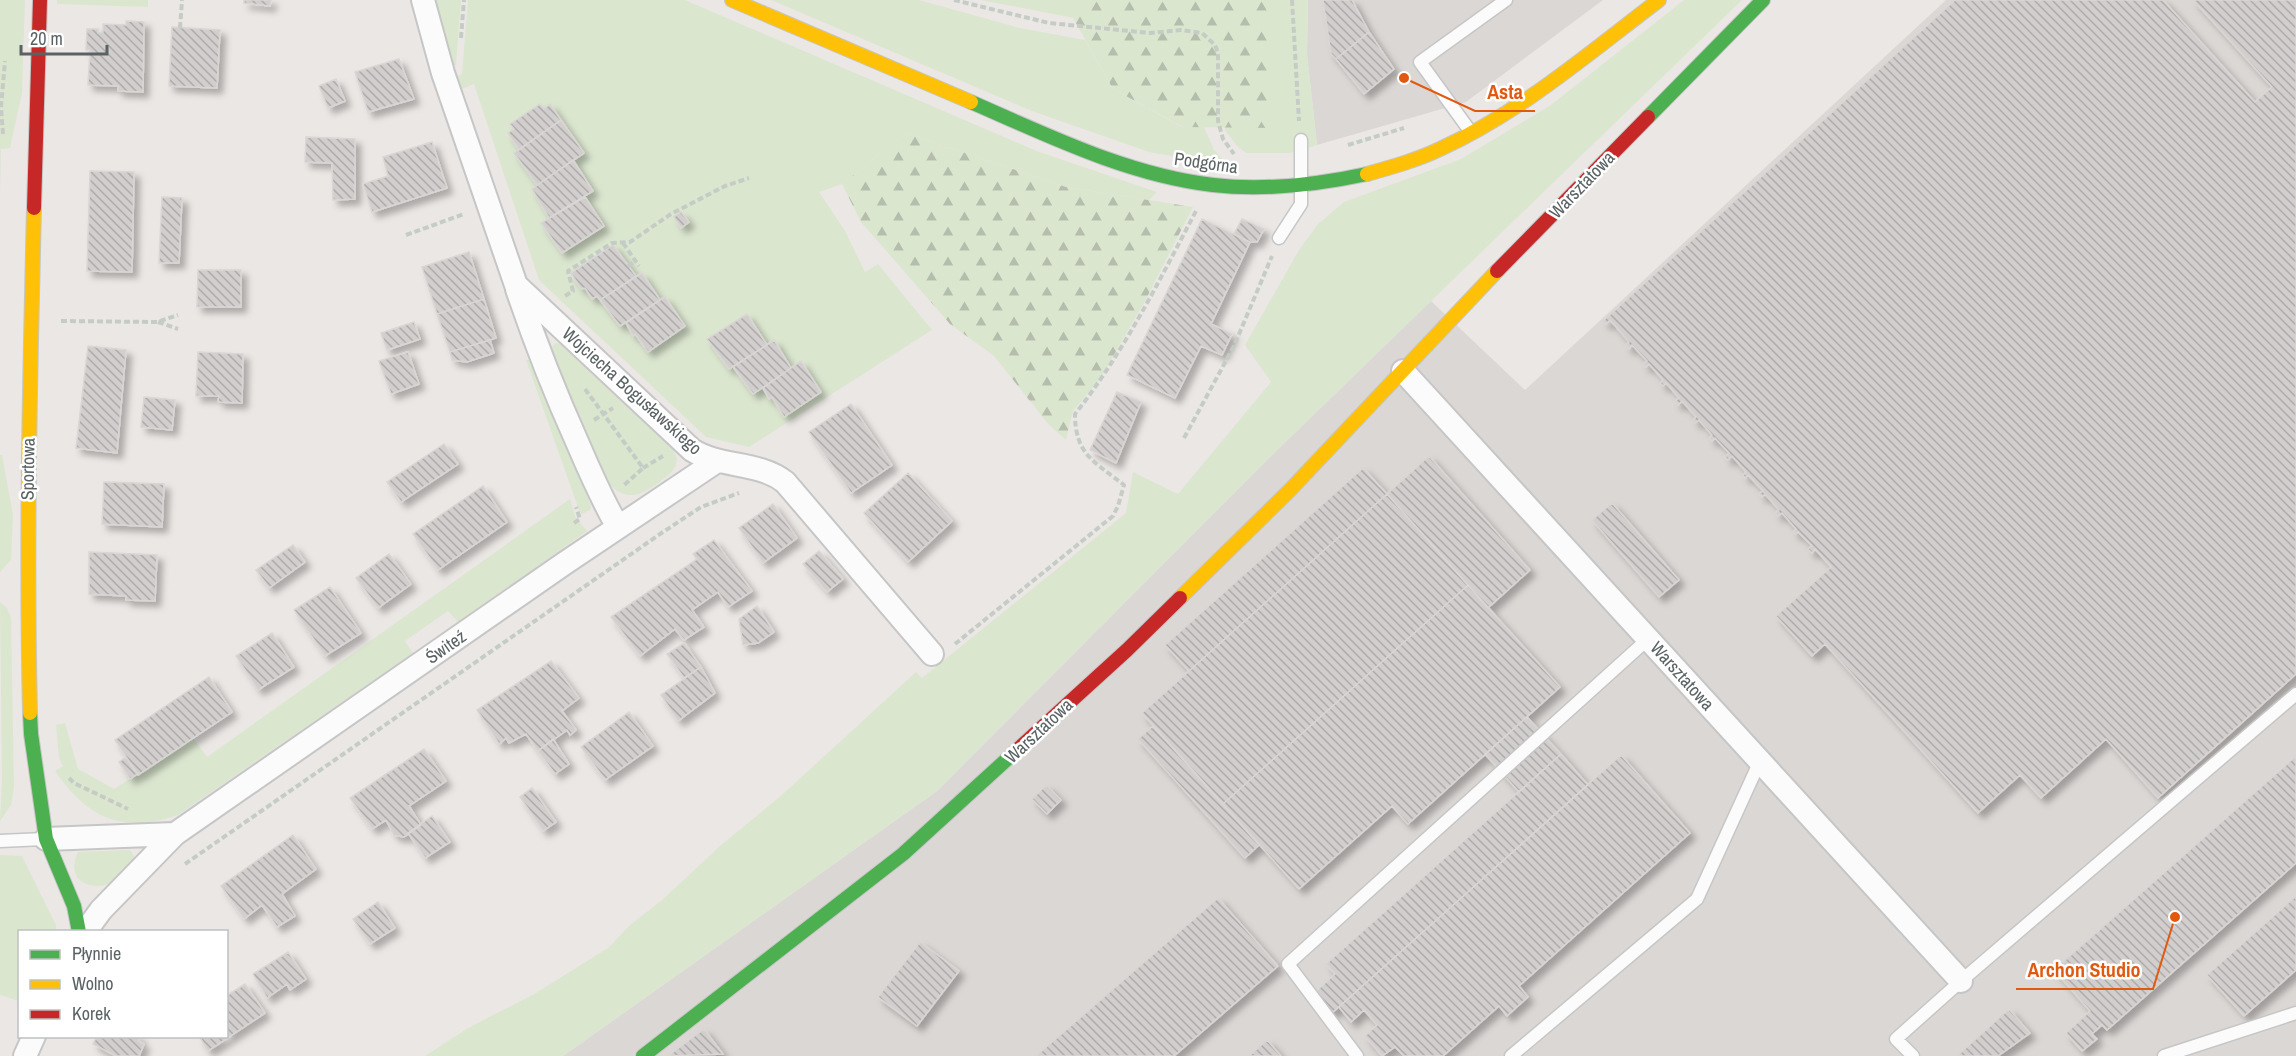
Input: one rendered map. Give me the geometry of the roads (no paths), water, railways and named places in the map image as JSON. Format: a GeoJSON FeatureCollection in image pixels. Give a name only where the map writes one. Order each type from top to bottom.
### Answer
{"type":"FeatureCollection","features":[{"type":"Feature","properties":{"kind":"street","name":"Sportowa"},"geometry":{"type":"LineString","coordinates":[[40,0],[28,444],[27,586],[31,734],[46,839],[67,888],[79,930]]}},
{"type":"Feature","properties":{"kind":"street","name":"Wojciecha Bogusławskiego"},"geometry":{"type":"LineString","coordinates":[[423,0],[443,73],[537,347],[604,504],[618,527]]}},
{"type":"Feature","properties":{"kind":"street","name":"Podgórna"},"geometry":{"type":"LineString","coordinates":[[732,0],[1076,147],[1137,168],[1185,180],[1221,186],[1259,188],[1340,181],[1391,168],[1441,148],[1492,122],[1537,92],[1659,0]]}},
{"type":"Feature","properties":{"kind":"street","name":"Warsztatowa"},"geometry":{"type":"LineString","coordinates":[[644,1056],[903,854],[1128,650],[1290,490],[1468,301],[1763,0]]}},
{"type":"Feature","properties":{"kind":"street","name":"Wojciecha Bogusławskiego"},"geometry":{"type":"LineString","coordinates":[[516,285],[692,450],[701,456],[717,461],[764,470],[785,482],[932,654]]}},
{"type":"Feature","properties":{"kind":"street","name":"Warsztatowa"},"geometry":{"type":"LineString","coordinates":[[1403,371],[1961,981]]}},
{"type":"Feature","properties":{"kind":"street","name":"Świteź"},"geometry":{"type":"LineString","coordinates":[[86,930],[101,910],[175,834],[717,461]]}},
{"type":"Feature","properties":{"kind":"street"},"geometry":{"type":"LineString","coordinates":[[46,839],[175,834]]}},
{"type":"Feature","properties":{"kind":"street"},"geometry":{"type":"LineString","coordinates":[[25,1056],[33,1038]]}},
{"type":"Feature","properties":{"kind":"lane"},"geometry":{"type":"LineString","coordinates":[[1471,132],[1420,62],[1506,0]]}},
{"type":"Feature","properties":{"kind":"lane"},"geometry":{"type":"LineString","coordinates":[[1279,238],[1301,204],[1300,140]]}},
{"type":"Feature","properties":{"kind":"lane"},"geometry":{"type":"LineString","coordinates":[[1357,1056],[1288,964],[1648,639]]}},
{"type":"Feature","properties":{"kind":"lane"},"geometry":{"type":"LineString","coordinates":[[1913,1056],[1896,1039],[2296,694]]}},
{"type":"Feature","properties":{"kind":"lane"},"geometry":{"type":"LineString","coordinates":[[1511,1056],[1697,899],[1760,761]]}},
{"type":"Feature","properties":{"kind":"lane"},"geometry":{"type":"LineString","coordinates":[[0,841],[46,839]]}},
{"type":"Feature","properties":{"kind":"lane"},"geometry":{"type":"LineString","coordinates":[[2164,1056],[2296,1013]]}},
{"type":"Feature","properties":{"kind":"place","name":"Asta"},"geometry":{"type":"Point","coordinates":[1404,78]}},
{"type":"Feature","properties":{"kind":"place","name":"Archon Studio"},"geometry":{"type":"Point","coordinates":[2175,917]}}]}
